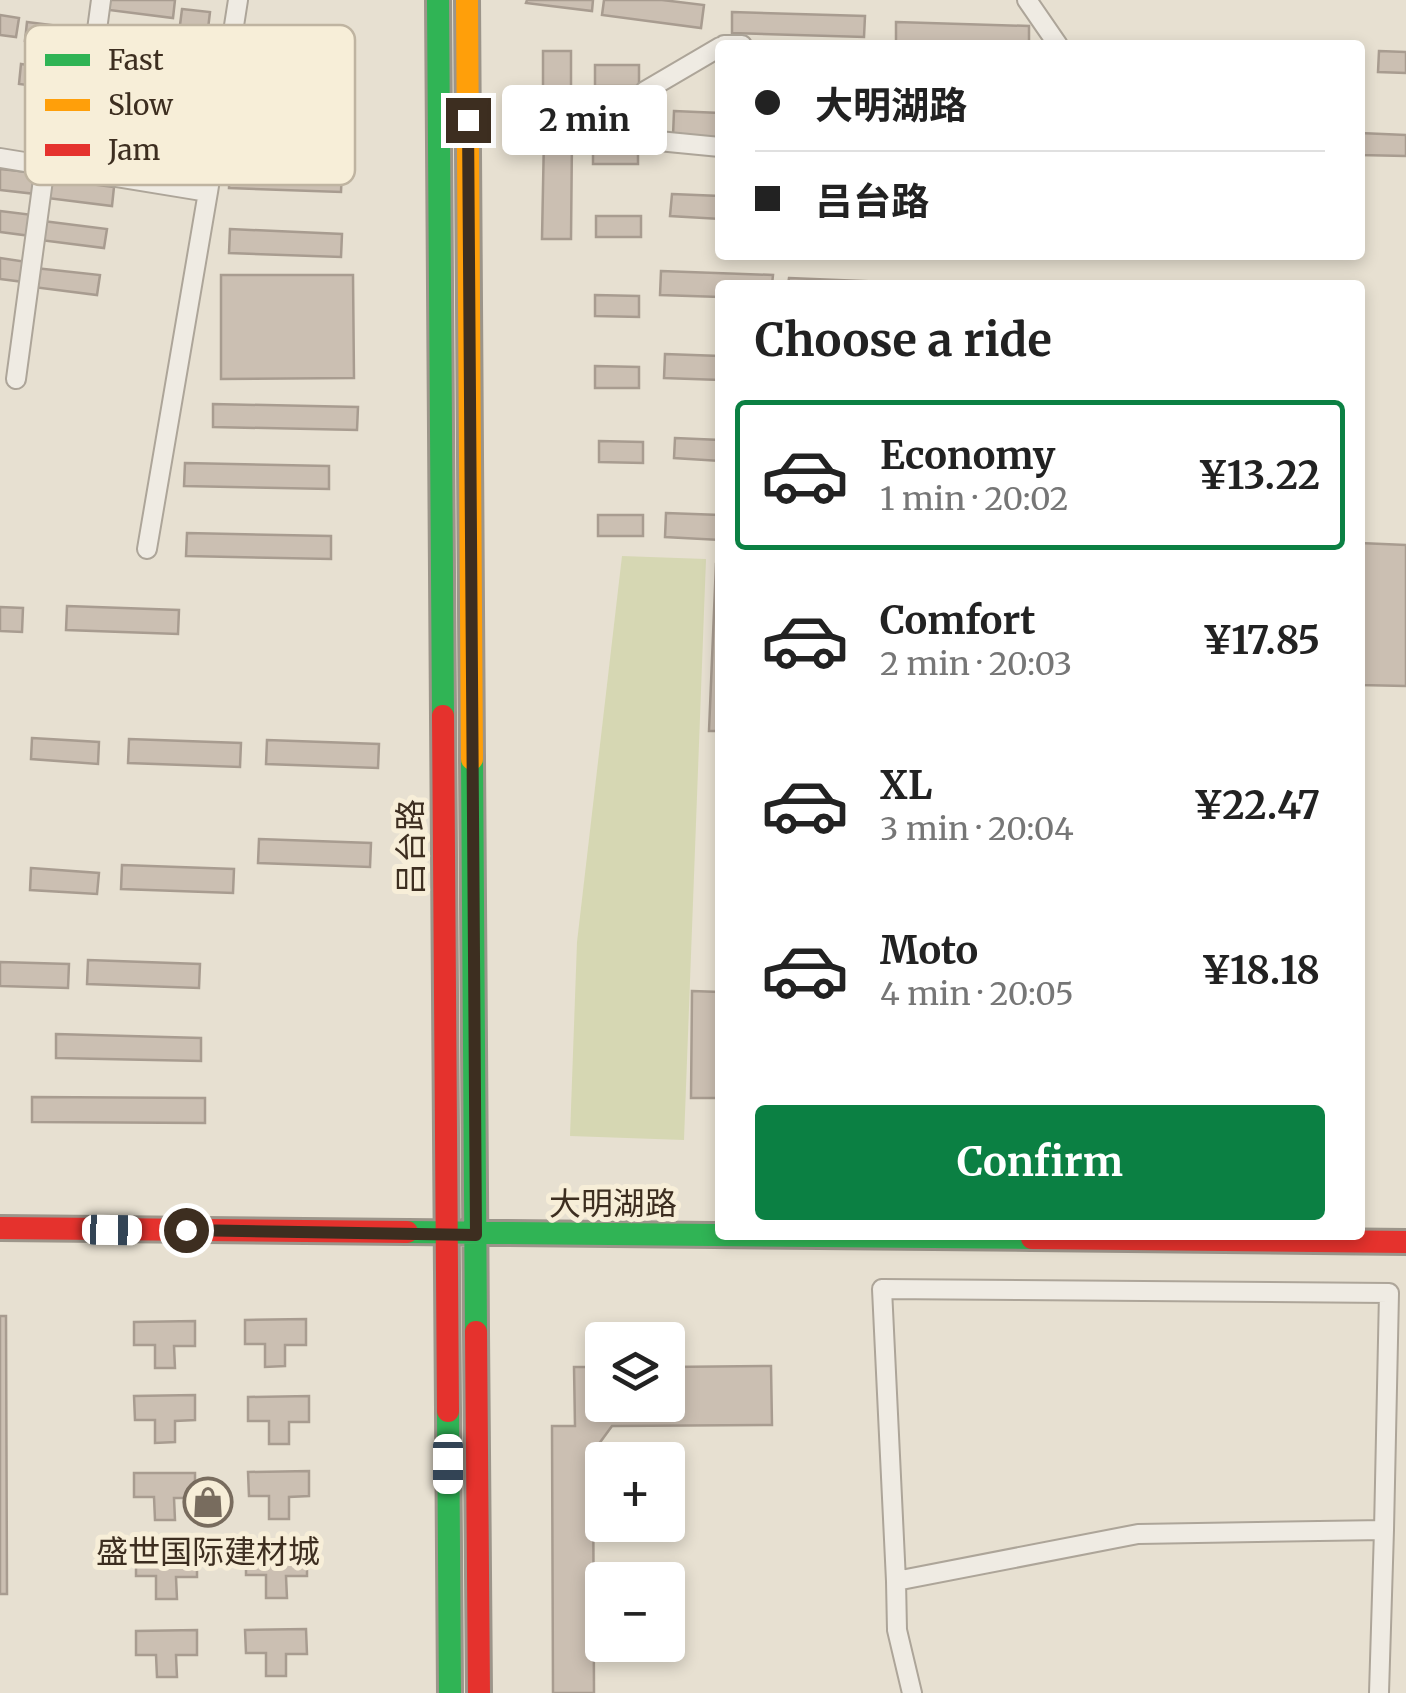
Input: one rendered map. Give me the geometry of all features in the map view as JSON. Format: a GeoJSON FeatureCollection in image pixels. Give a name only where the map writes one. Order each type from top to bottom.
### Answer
{"type":"FeatureCollection","features":[{"type":"Feature","properties":{"kind":"main road","name":"吕台路"},"geometry":{"type":"LineString","coordinates":[[438,0],[450,1693]]}},
{"type":"Feature","properties":{"kind":"main road","name":"吕台路"},"geometry":{"type":"LineString","coordinates":[[467,0],[479,1693]]}},
{"type":"Feature","properties":{"kind":"main road","name":"大明湖路"},"geometry":{"type":"LineString","coordinates":[[0,1228],[715,1237]]}},
{"type":"Feature","properties":{"kind":"main road","name":"大明湖路"},"geometry":{"type":"LineString","coordinates":[[1140,1240],[1406,1242]]}},
{"type":"Feature","properties":{"kind":"street"},"geometry":{"type":"LineString","coordinates":[[98,25],[101,0]]}},
{"type":"Feature","properties":{"kind":"street"},"geometry":{"type":"LineString","coordinates":[[234,25],[238,0]]}},
{"type":"Feature","properties":{"kind":"street"},"geometry":{"type":"LineString","coordinates":[[1027,0],[1055,40]]}},
{"type":"Feature","properties":{"kind":"street"},"geometry":{"type":"LineString","coordinates":[[715,50],[645,91],[648,140],[715,147]]}},
{"type":"Feature","properties":{"kind":"street"},"geometry":{"type":"LineString","coordinates":[[0,158],[25,162]]}},
{"type":"Feature","properties":{"kind":"street"},"geometry":{"type":"LineString","coordinates":[[16,379],[42,185]]}},
{"type":"Feature","properties":{"kind":"street"},"geometry":{"type":"LineString","coordinates":[[167,185],[208,192]]}},
{"type":"Feature","properties":{"kind":"street"},"geometry":{"type":"LineString","coordinates":[[147,549],[209,185]]}},
{"type":"Feature","properties":{"kind":"street"},"geometry":{"type":"LineString","coordinates":[[912,1693],[897,1630],[882,1289],[1398,1294],[1379,1693]]}},
{"type":"Feature","properties":{"kind":"street"},"geometry":{"type":"LineString","coordinates":[[896,1581],[1138,1534],[1384,1530]]}},
{"type":"Feature","properties":{"kind":"green space"},"geometry":{"type":"Polygon","coordinates":[[[622,556],[706,559],[684,1140],[570,1136],[577,942],[622,556]]]}},
{"type":"Feature","properties":{"kind":"building"},"geometry":{"type":"Polygon","coordinates":[[[110,0],[175,0],[173,18],[109,10],[110,0]]]}},
{"type":"Feature","properties":{"kind":"building"},"geometry":{"type":"Polygon","coordinates":[[[593,0],[592,11],[526,3],[593,0]]]}},
{"type":"Feature","properties":{"kind":"building"},"geometry":{"type":"Polygon","coordinates":[[[604,0],[704,5],[701,28],[602,15],[604,0]]]}},
{"type":"Feature","properties":{"kind":"building"},"geometry":{"type":"Polygon","coordinates":[[[182,9],[210,12],[208,25],[180,25],[182,9]]]}},
{"type":"Feature","properties":{"kind":"building"},"geometry":{"type":"Polygon","coordinates":[[[732,12],[865,16],[864,37],[732,33],[732,12]]]}},
{"type":"Feature","properties":{"kind":"building"},"geometry":{"type":"Polygon","coordinates":[[[0,15],[19,18],[16,37],[0,35],[0,15]]]}},
{"type":"Feature","properties":{"kind":"building"},"geometry":{"type":"Polygon","coordinates":[[[896,22],[1029,26],[1029,40],[896,40],[896,22]]]}},
{"type":"Feature","properties":{"kind":"building"},"geometry":{"type":"Polygon","coordinates":[[[543,51],[571,51],[571,121],[543,121],[543,51]]]}},
{"type":"Feature","properties":{"kind":"building"},"geometry":{"type":"Polygon","coordinates":[[[1379,51],[1406,52],[1406,73],[1378,72],[1379,51]]]}},
{"type":"Feature","properties":{"kind":"building"},"geometry":{"type":"Polygon","coordinates":[[[21,64],[25,64],[25,85],[19,84],[21,64]]]}},
{"type":"Feature","properties":{"kind":"building"},"geometry":{"type":"Polygon","coordinates":[[[595,65],[639,65],[639,86],[595,86],[595,65]]]}},
{"type":"Feature","properties":{"kind":"building"},"geometry":{"type":"Polygon","coordinates":[[[674,111],[715,113],[715,138],[673,136],[674,111]]]}},
{"type":"Feature","properties":{"kind":"building"},"geometry":{"type":"Polygon","coordinates":[[[1365,133],[1406,135],[1406,156],[1365,155],[1365,133]]]}},
{"type":"Feature","properties":{"kind":"building"},"geometry":{"type":"Polygon","coordinates":[[[544,136],[572,137],[571,239],[542,239],[544,136]]]}},
{"type":"Feature","properties":{"kind":"building"},"geometry":{"type":"Polygon","coordinates":[[[593,143],[638,143],[638,164],[593,164],[593,143]]]}},
{"type":"Feature","properties":{"kind":"building"},"geometry":{"type":"Polygon","coordinates":[[[0,169],[25,172],[25,185],[37,185],[36,194],[0,190],[0,169]]]}},
{"type":"Feature","properties":{"kind":"building"},"geometry":{"type":"Polygon","coordinates":[[[49,185],[114,187],[112,206],[47,198],[49,185]]]}},
{"type":"Feature","properties":{"kind":"building"},"geometry":{"type":"Polygon","coordinates":[[[229,185],[341,185],[341,192],[229,188],[229,185]]]}},
{"type":"Feature","properties":{"kind":"building"},"geometry":{"type":"Polygon","coordinates":[[[672,194],[715,196],[715,219],[670,216],[672,194]]]}},
{"type":"Feature","properties":{"kind":"building"},"geometry":{"type":"Polygon","coordinates":[[[0,211],[33,215],[31,236],[0,232],[0,211]]]}},
{"type":"Feature","properties":{"kind":"building"},"geometry":{"type":"Polygon","coordinates":[[[596,216],[641,216],[641,237],[596,237],[596,216]]]}},
{"type":"Feature","properties":{"kind":"building"},"geometry":{"type":"Polygon","coordinates":[[[43,221],[107,229],[104,248],[40,240],[43,221]]]}},
{"type":"Feature","properties":{"kind":"building"},"geometry":{"type":"Polygon","coordinates":[[[230,229],[342,234],[341,257],[229,253],[230,229]]]}},
{"type":"Feature","properties":{"kind":"building"},"geometry":{"type":"Polygon","coordinates":[[[0,258],[27,262],[24,282],[0,279],[0,258]]]}},
{"type":"Feature","properties":{"kind":"building"},"geometry":{"type":"Polygon","coordinates":[[[35,268],[100,275],[97,295],[33,287],[35,268]]]}},
{"type":"Feature","properties":{"kind":"building"},"geometry":{"type":"Polygon","coordinates":[[[661,271],[773,275],[772,280],[715,280],[715,297],[660,295],[661,271]]]}},
{"type":"Feature","properties":{"kind":"building"},"geometry":{"type":"Polygon","coordinates":[[[221,275],[353,275],[354,378],[221,379],[221,275]]]}},
{"type":"Feature","properties":{"kind":"building"},"geometry":{"type":"Polygon","coordinates":[[[595,295],[639,296],[639,317],[595,316],[595,295]]]}},
{"type":"Feature","properties":{"kind":"building"},"geometry":{"type":"Polygon","coordinates":[[[665,354],[715,356],[715,380],[664,378],[665,354]]]}},
{"type":"Feature","properties":{"kind":"building"},"geometry":{"type":"Polygon","coordinates":[[[595,366],[639,367],[639,388],[595,388],[595,366]]]}},
{"type":"Feature","properties":{"kind":"building"},"geometry":{"type":"Polygon","coordinates":[[[213,404],[358,407],[357,430],[213,427],[213,404]]]}},
{"type":"Feature","properties":{"kind":"building"},"geometry":{"type":"Polygon","coordinates":[[[675,438],[715,440],[715,461],[674,458],[675,438]]]}},
{"type":"Feature","properties":{"kind":"building"},"geometry":{"type":"Polygon","coordinates":[[[599,441],[643,442],[643,463],[599,462],[599,441]]]}},
{"type":"Feature","properties":{"kind":"building"},"geometry":{"type":"Polygon","coordinates":[[[185,463],[329,466],[329,489],[184,486],[185,463]]]}},
{"type":"Feature","properties":{"kind":"building"},"geometry":{"type":"Polygon","coordinates":[[[666,513],[715,515],[715,540],[665,537],[666,513]]]}},
{"type":"Feature","properties":{"kind":"building"},"geometry":{"type":"Polygon","coordinates":[[[598,515],[643,515],[643,536],[598,536],[598,515]]]}},
{"type":"Feature","properties":{"kind":"building"},"geometry":{"type":"Polygon","coordinates":[[[187,533],[331,536],[331,559],[186,556],[187,533]]]}},
{"type":"Feature","properties":{"kind":"building"},"geometry":{"type":"Polygon","coordinates":[[[1365,543],[1406,545],[1406,686],[1365,685],[1365,543]]]}},
{"type":"Feature","properties":{"kind":"building"},"geometry":{"type":"Polygon","coordinates":[[[715,588],[715,731],[709,731],[715,588]]]}},
{"type":"Feature","properties":{"kind":"building"},"geometry":{"type":"Polygon","coordinates":[[[67,606],[179,610],[178,634],[66,630],[67,606]]]}},
{"type":"Feature","properties":{"kind":"building"},"geometry":{"type":"Polygon","coordinates":[[[0,607],[23,608],[22,632],[0,631],[0,607]]]}},
{"type":"Feature","properties":{"kind":"building"},"geometry":{"type":"Polygon","coordinates":[[[32,738],[99,742],[98,764],[31,759],[32,738]]]}},
{"type":"Feature","properties":{"kind":"building"},"geometry":{"type":"Polygon","coordinates":[[[129,739],[241,743],[240,767],[128,763],[129,739]]]}},
{"type":"Feature","properties":{"kind":"building"},"geometry":{"type":"Polygon","coordinates":[[[267,740],[379,744],[378,768],[266,764],[267,740]]]}},
{"type":"Feature","properties":{"kind":"building"},"geometry":{"type":"Polygon","coordinates":[[[259,839],[371,843],[370,867],[258,863],[259,839]]]}},
{"type":"Feature","properties":{"kind":"building"},"geometry":{"type":"Polygon","coordinates":[[[122,865],[234,869],[233,893],[121,889],[122,865]]]}},
{"type":"Feature","properties":{"kind":"building"},"geometry":{"type":"Polygon","coordinates":[[[31,868],[99,873],[97,894],[30,890],[31,868]]]}},
{"type":"Feature","properties":{"kind":"building"},"geometry":{"type":"Polygon","coordinates":[[[88,960],[200,964],[199,988],[87,984],[88,960]]]}},
{"type":"Feature","properties":{"kind":"building"},"geometry":{"type":"Polygon","coordinates":[[[0,962],[69,964],[68,988],[0,986],[0,962]]]}},
{"type":"Feature","properties":{"kind":"building"},"geometry":{"type":"Polygon","coordinates":[[[692,991],[715,992],[715,1098],[691,1098],[692,991]]]}},
{"type":"Feature","properties":{"kind":"building"},"geometry":{"type":"Polygon","coordinates":[[[56,1034],[201,1038],[201,1061],[56,1058],[56,1034]]]}},
{"type":"Feature","properties":{"kind":"building"},"geometry":{"type":"Polygon","coordinates":[[[32,1097],[205,1098],[205,1123],[32,1122],[32,1097]]]}},
{"type":"Feature","properties":{"kind":"building"},"geometry":{"type":"Polygon","coordinates":[[[0,1316],[6,1316],[7,1594],[0,1594],[0,1316]]]}},
{"type":"Feature","properties":{"kind":"building"},"geometry":{"type":"Polygon","coordinates":[[[306,1319],[306,1345],[285,1345],[285,1366],[265,1367],[265,1344],[245,1344],[245,1320],[306,1319]]]}},
{"type":"Feature","properties":{"kind":"building"},"geometry":{"type":"Polygon","coordinates":[[[195,1321],[195,1346],[174,1346],[175,1368],[155,1368],[155,1345],[134,1345],[134,1322],[195,1321]]]}},
{"type":"Feature","properties":{"kind":"building"},"geometry":{"type":"Polygon","coordinates":[[[771,1366],[772,1425],[612,1426],[600,1442],[585,1442],[585,1542],[593,1542],[593,1562],[585,1562],[585,1662],[594,1662],[594,1693],[553,1693],[552,1426],[575,1426],[574,1367],[585,1367],[585,1422],[685,1422],[685,1367],[771,1366]]]}},
{"type":"Feature","properties":{"kind":"building"},"geometry":{"type":"Polygon","coordinates":[[[195,1395],[195,1420],[175,1421],[175,1442],[155,1443],[155,1420],[135,1420],[134,1396],[195,1395]]]}},
{"type":"Feature","properties":{"kind":"building"},"geometry":{"type":"Polygon","coordinates":[[[309,1396],[309,1422],[289,1422],[289,1444],[269,1444],[269,1421],[248,1421],[248,1397],[309,1396]]]}},
{"type":"Feature","properties":{"kind":"building"},"geometry":{"type":"Polygon","coordinates":[[[309,1471],[309,1496],[289,1497],[289,1519],[269,1519],[269,1496],[249,1496],[248,1472],[309,1471]]]}},
{"type":"Feature","properties":{"kind":"building"},"geometry":{"type":"Polygon","coordinates":[[[134,1473],[195,1473],[195,1498],[174,1498],[175,1520],[155,1520],[154,1497],[134,1497],[134,1473]]]}},
{"type":"Feature","properties":{"kind":"building"},"geometry":{"type":"Polygon","coordinates":[[[307,1550],[307,1576],[286,1576],[287,1598],[266,1598],[266,1575],[246,1575],[246,1551],[307,1550]]]}},
{"type":"Feature","properties":{"kind":"building"},"geometry":{"type":"Polygon","coordinates":[[[136,1552],[197,1552],[197,1577],[176,1577],[177,1599],[156,1599],[156,1576],[136,1576],[136,1552]]]}},
{"type":"Feature","properties":{"kind":"building"},"geometry":{"type":"Polygon","coordinates":[[[306,1629],[307,1654],[286,1654],[286,1676],[266,1676],[266,1653],[246,1653],[245,1630],[306,1629]]]}},
{"type":"Feature","properties":{"kind":"building"},"geometry":{"type":"Polygon","coordinates":[[[197,1630],[197,1655],[176,1655],[177,1677],[157,1677],[156,1655],[136,1655],[136,1631],[197,1630]]]}},
{"type":"Feature","properties":{"kind":"traffic: fast"},"geometry":{"type":"LineString","coordinates":[[438,0],[443,716]]}},
{"type":"Feature","properties":{"kind":"traffic: fast"},"geometry":{"type":"LineString","coordinates":[[472,759],[476,1332]]}},
{"type":"Feature","properties":{"kind":"traffic: fast"},"geometry":{"type":"LineString","coordinates":[[407,1232],[715,1235]]}},
{"type":"Feature","properties":{"kind":"traffic: fast"},"geometry":{"type":"LineString","coordinates":[[448,1411],[450,1693]]}},
{"type":"Feature","properties":{"kind":"traffic: slow"},"geometry":{"type":"LineString","coordinates":[[467,0],[472,759]]}},
{"type":"Feature","properties":{"kind":"traffic: jam"},"geometry":{"type":"LineString","coordinates":[[443,716],[448,1411]]}},
{"type":"Feature","properties":{"kind":"traffic: jam"},"geometry":{"type":"LineString","coordinates":[[0,1228],[407,1232]]}},
{"type":"Feature","properties":{"kind":"traffic: jam"},"geometry":{"type":"LineString","coordinates":[[1219,1240],[1406,1242]]}},
{"type":"Feature","properties":{"kind":"traffic: jam"},"geometry":{"type":"LineString","coordinates":[[476,1332],[479,1693]]}},
{"type":"Feature","properties":{"kind":"place","name":"盛世国际建材城"},"geometry":{"type":"Point","coordinates":[208,1502]}},
{"type":"Feature","properties":{"kind":"route"},"geometry":{"type":"LineString","coordinates":[[186,1230],[476,1235],[468,120]]}}]}
